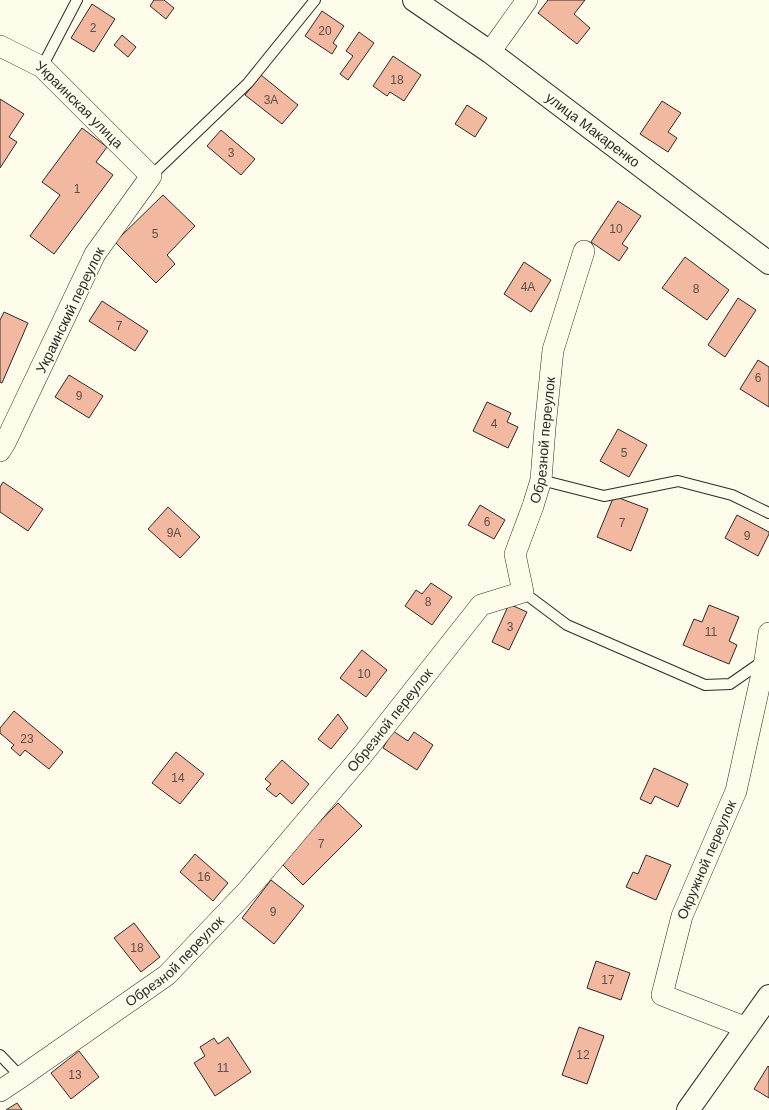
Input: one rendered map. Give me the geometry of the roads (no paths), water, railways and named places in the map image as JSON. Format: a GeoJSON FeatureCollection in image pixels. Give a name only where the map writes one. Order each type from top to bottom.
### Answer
{"type":"FeatureCollection","features":[{"type":"Feature","properties":{"kind":"main road","name":"улица Макаренко"},"geometry":{"type":"LineString","coordinates":[[414,0],[490,52],[769,263]]}},
{"type":"Feature","properties":{"kind":"main road"},"geometry":{"type":"LineString","coordinates":[[688,1110],[769,996]]}},
{"type":"Feature","properties":{"kind":"street"},"geometry":{"type":"LineString","coordinates":[[490,52],[527,0]]}},
{"type":"Feature","properties":{"kind":"street","name":"Украинская улица"},"geometry":{"type":"LineString","coordinates":[[0,46],[42,67],[151,176]]}},
{"type":"Feature","properties":{"kind":"street","name":"Украинский переулок"},"geometry":{"type":"LineString","coordinates":[[0,451],[95,254],[151,176]]}},
{"type":"Feature","properties":{"kind":"street","name":"Обрезной переулок"},"geometry":{"type":"LineString","coordinates":[[0,1091],[167,975],[247,891],[359,759],[481,606],[522,592],[515,554],[534,506],[541,480],[554,350],[584,251]]}},
{"type":"Feature","properties":{"kind":"street","name":"Окружной переулок"},"geometry":{"type":"LineString","coordinates":[[747,1028],[662,996],[682,916],[736,791],[765,660],[769,634]]}},
{"type":"Feature","properties":{"kind":"lane"},"geometry":{"type":"LineString","coordinates":[[42,67],[77,0]]}},
{"type":"Feature","properties":{"kind":"lane"},"geometry":{"type":"LineString","coordinates":[[151,176],[248,82],[315,0]]}},
{"type":"Feature","properties":{"kind":"lane"},"geometry":{"type":"LineString","coordinates":[[541,480],[604,496],[678,481],[732,495],[769,513]]}},
{"type":"Feature","properties":{"kind":"lane"},"geometry":{"type":"LineString","coordinates":[[522,592],[566,625],[705,685],[730,684],[765,660]]}},
{"type":"Feature","properties":{"kind":"lane"},"geometry":{"type":"LineString","coordinates":[[0,1055],[21,1077]]}}]}
